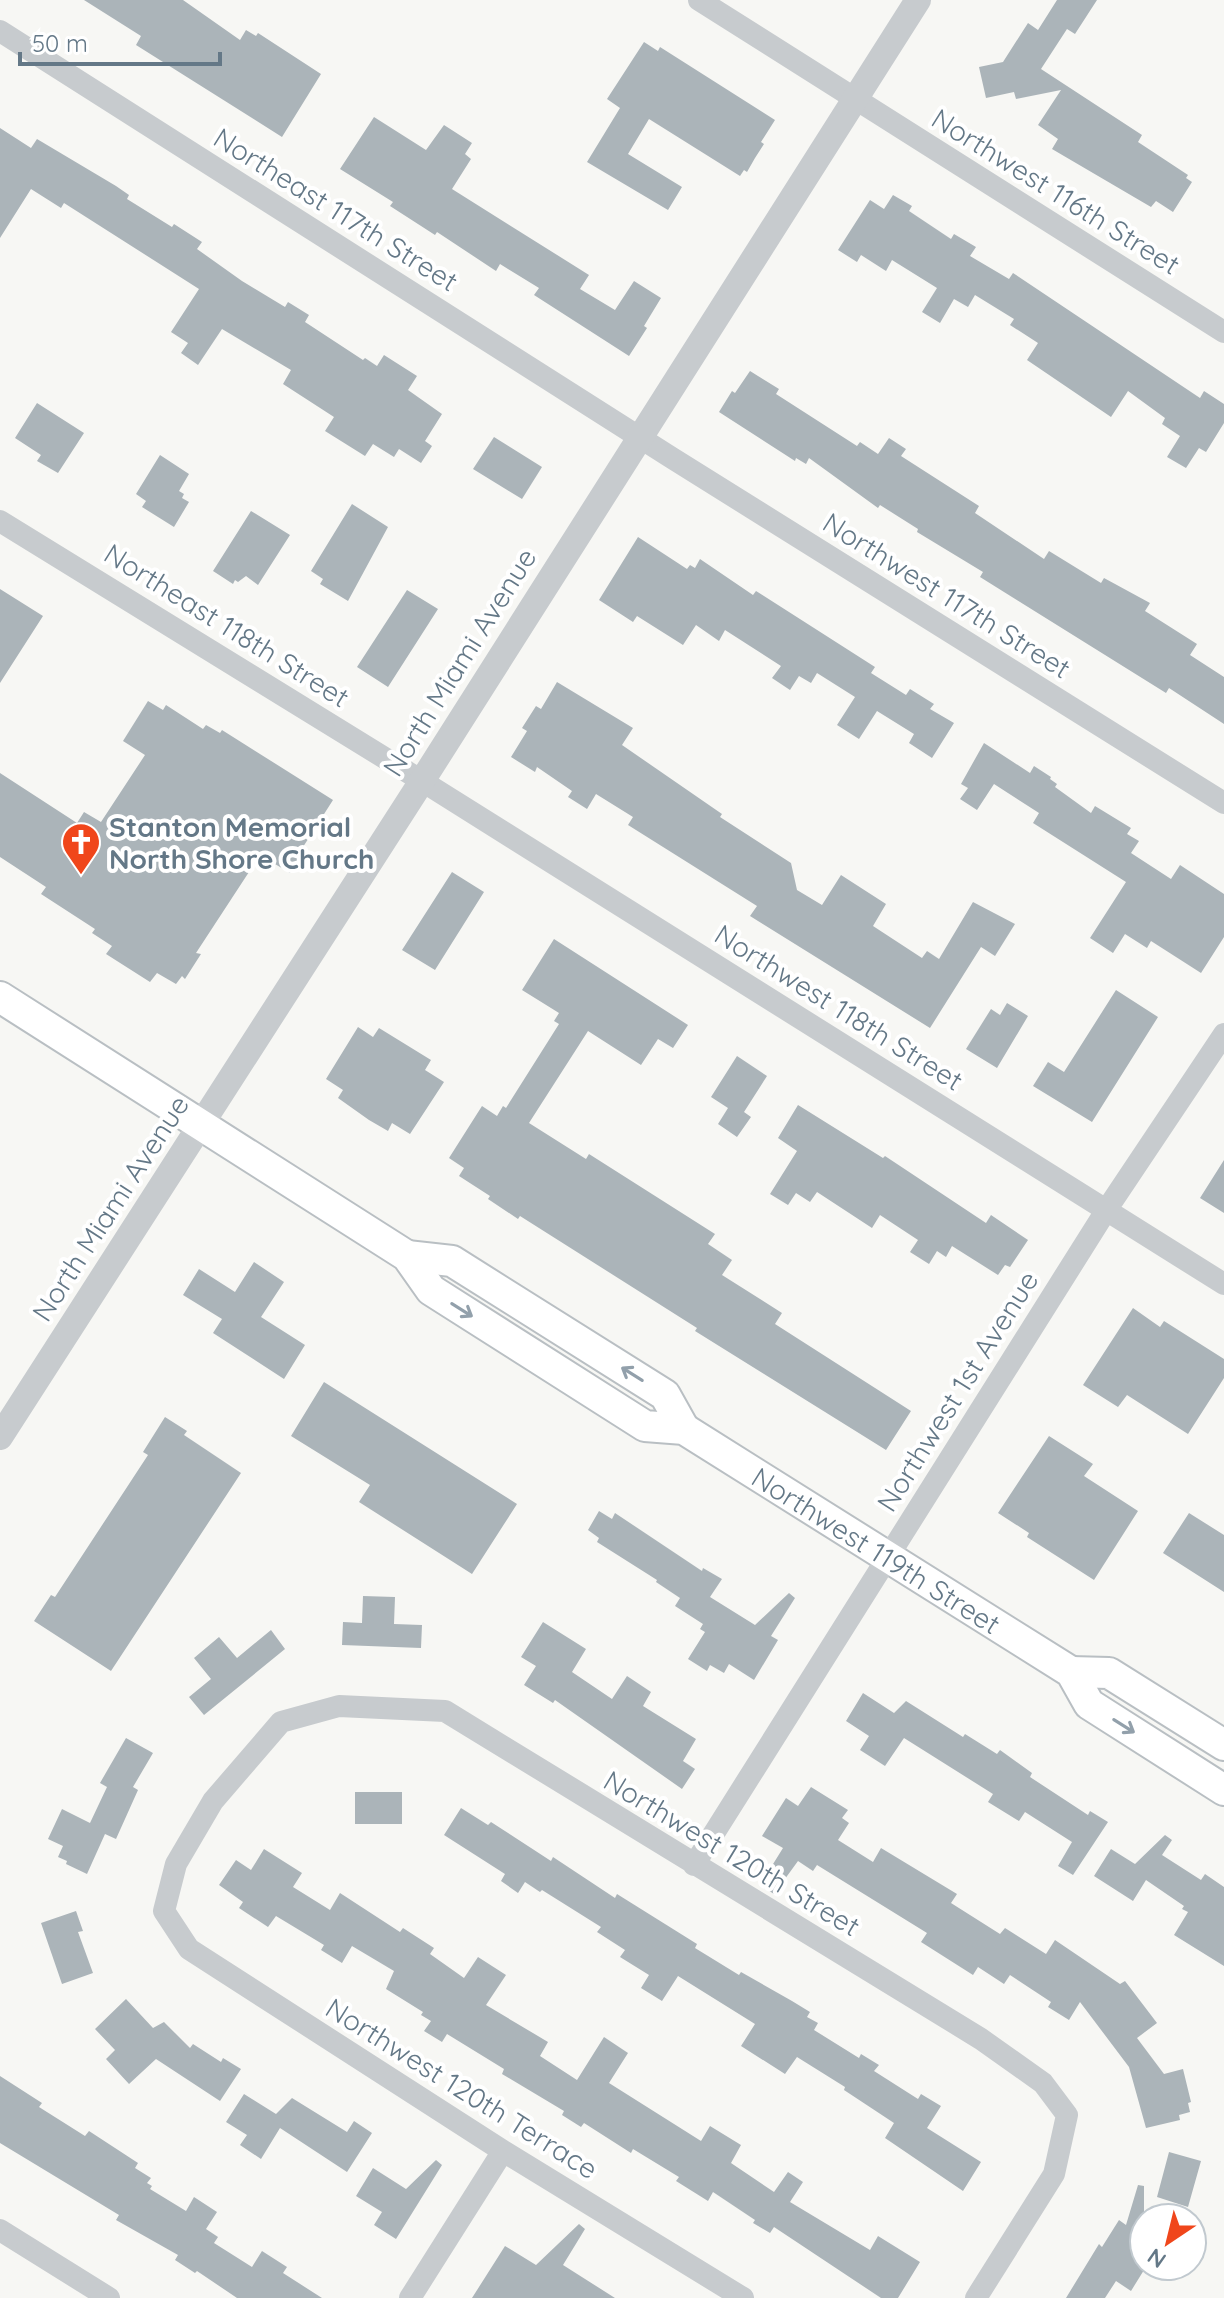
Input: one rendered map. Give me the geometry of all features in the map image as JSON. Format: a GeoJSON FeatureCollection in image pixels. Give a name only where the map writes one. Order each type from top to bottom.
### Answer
{"type":"FeatureCollection","features":[{"type":"Feature","properties":{"kind":"main road","name":"Northwest 119th Street"},"geometry":{"type":"LineString","coordinates":[[0,997],[407,1256],[452,1261],[665,1395],[684,1429],[1071,1672],[1089,1704],[1224,1790]]}},
{"type":"Feature","properties":{"kind":"main road","name":"Northwest 119th Street"},"geometry":{"type":"LineString","coordinates":[[1071,1672],[1109,1673],[1224,1745]]}},
{"type":"Feature","properties":{"kind":"street","name":"Northwest 116th Street"},"geometry":{"type":"LineString","coordinates":[[699,0],[1224,332]]}},
{"type":"Feature","properties":{"kind":"street","name":"North Miami Avenue"},"geometry":{"type":"LineString","coordinates":[[0,1437],[422,781],[918,0]]}},
{"type":"Feature","properties":{"kind":"street","name":"Northeast 117th Street"},"geometry":{"type":"LineString","coordinates":[[0,31],[639,437]]}},
{"type":"Feature","properties":{"kind":"street","name":"Northwest 117th Street"},"geometry":{"type":"LineString","coordinates":[[639,437],[1224,803]]}},
{"type":"Feature","properties":{"kind":"street","name":"Northeast 118th Street"},"geometry":{"type":"LineString","coordinates":[[0,521],[422,781]]}},
{"type":"Feature","properties":{"kind":"street","name":"Northwest 118th Street"},"geometry":{"type":"LineString","coordinates":[[422,781],[1224,1284]]}},
{"type":"Feature","properties":{"kind":"street","name":"Northwest 1st Avenue"},"geometry":{"type":"LineString","coordinates":[[694,1865],[1107,1209],[1224,1034]]}},
{"type":"Feature","properties":{"kind":"street","name":"Northwest 120th Street"},"geometry":{"type":"LineString","coordinates":[[164,1911],[176,1864],[213,1801],[281,1722],[339,1706],[445,1711],[981,2039],[1043,2083],[1067,2115],[1054,2174],[976,2298]]}},
{"type":"Feature","properties":{"kind":"street","name":"Northwest 120th Terrace"},"geometry":{"type":"LineString","coordinates":[[164,1911],[189,1949],[503,2151],[743,2298]]}},
{"type":"Feature","properties":{"kind":"street"},"geometry":{"type":"LineString","coordinates":[[410,2298],[503,2151]]}},
{"type":"Feature","properties":{"kind":"street"},"geometry":{"type":"LineString","coordinates":[[0,2230],[109,2298]]}},
{"type":"Feature","properties":{"kind":"building"},"geometry":{"type":"Polygon","coordinates":[[[84,0],[183,0],[240,40],[246,30],[256,36],[258,33],[321,74],[282,137],[136,45],[141,36],[84,0]]]}},
{"type":"Feature","properties":{"kind":"building"},"geometry":{"type":"Polygon","coordinates":[[[1057,0],[1097,0],[1075,34],[1067,29],[1041,69],[1142,135],[1138,142],[1188,175],[1186,178],[1192,182],[1173,212],[1156,201],[1151,207],[1052,149],[1058,139],[1038,125],[1061,90],[1016,99],[1014,92],[986,98],[979,67],[1003,62],[1028,23],[1038,30],[1057,0]]]}},
{"type":"Feature","properties":{"kind":"building"},"geometry":{"type":"Polygon","coordinates":[[[644,42],[658,51],[660,47],[775,120],[747,172],[744,170],[740,176],[649,119],[628,154],[682,187],[668,210],[587,162],[620,108],[607,99],[644,42]]]}},
{"type":"Feature","properties":{"kind":"building"},"geometry":{"type":"Polygon","coordinates":[[[374,117],[426,150],[444,125],[472,143],[465,154],[471,159],[452,189],[589,275],[580,289],[615,310],[634,281],[661,298],[629,356],[534,295],[539,288],[500,264],[496,271],[437,232],[435,235],[390,206],[393,202],[340,169],[374,117]]]}},
{"type":"Feature","properties":{"kind":"building"},"geometry":{"type":"Polygon","coordinates":[[[0,128],[31,148],[37,139],[116,186],[129,195],[127,199],[202,242],[197,249],[242,281],[285,307],[288,302],[309,315],[305,322],[363,360],[365,358],[377,366],[384,355],[417,376],[408,390],[442,414],[425,441],[432,446],[421,463],[399,449],[394,457],[373,444],[365,456],[325,431],[334,417],[283,384],[291,370],[222,329],[198,365],[181,353],[188,343],[171,332],[199,289],[64,203],[61,208],[31,189],[0,238],[0,128]]]}},
{"type":"Feature","properties":{"kind":"building"},"geometry":{"type":"Polygon","coordinates":[[[893,195],[912,206],[909,211],[951,239],[954,234],[976,247],[970,256],[1009,279],[1013,273],[1200,398],[1204,391],[1224,404],[1224,423],[1206,452],[1199,448],[1186,468],[1167,457],[1180,436],[1162,424],[1165,418],[1128,391],[1111,417],[1027,360],[1038,343],[1010,325],[1014,319],[975,295],[968,307],[954,299],[940,323],[922,312],[937,288],[892,260],[886,271],[861,255],[857,262],[838,250],[870,200],[884,209],[893,195]]]}},
{"type":"Feature","properties":{"kind":"building"},"geometry":{"type":"Polygon","coordinates":[[[750,371],[779,389],[776,394],[857,446],[860,442],[878,454],[889,438],[906,449],[901,456],[979,506],[975,513],[1044,559],[1049,551],[1101,583],[1104,578],[1150,603],[1145,611],[1197,644],[1190,655],[1224,677],[1224,724],[1169,688],[1166,693],[980,577],[983,572],[917,532],[918,529],[880,505],[878,508],[809,458],[806,464],[796,458],[795,461],[719,412],[750,371]]]}},
{"type":"Feature","properties":{"kind":"building"},"geometry":{"type":"Polygon","coordinates":[[[37,403],[84,433],[58,473],[37,461],[41,455],[15,438],[37,403]]]}},
{"type":"Feature","properties":{"kind":"building"},"geometry":{"type":"Polygon","coordinates":[[[494,437],[542,467],[522,499],[473,469],[494,437]]]}},
{"type":"Feature","properties":{"kind":"building"},"geometry":{"type":"Polygon","coordinates":[[[160,455],[189,474],[179,491],[184,494],[182,498],[189,502],[174,527],[142,507],[146,501],[136,494],[160,455]]]}},
{"type":"Feature","properties":{"kind":"building"},"geometry":{"type":"Polygon","coordinates":[[[352,504],[388,527],[348,601],[320,584],[323,579],[311,571],[352,504]]]}},
{"type":"Feature","properties":{"kind":"building"},"geometry":{"type":"Polygon","coordinates":[[[251,511],[290,535],[258,585],[246,576],[233,584],[213,571],[251,511]]]}},
{"type":"Feature","properties":{"kind":"building"},"geometry":{"type":"Polygon","coordinates":[[[638,537],[687,569],[690,565],[695,568],[700,559],[753,595],[756,591],[875,667],[871,673],[906,695],[910,689],[934,704],[930,709],[954,723],[932,758],[909,743],[914,734],[877,711],[859,739],[837,725],[855,697],[817,673],[811,683],[799,676],[790,690],[772,678],[781,666],[725,630],[719,641],[696,625],[683,645],[637,616],[633,622],[599,600],[638,537]]]}},
{"type":"Feature","properties":{"kind":"building"},"geometry":{"type":"Polygon","coordinates":[[[0,589],[43,616],[0,683],[0,589]]]}},
{"type":"Feature","properties":{"kind":"building"},"geometry":{"type":"Polygon","coordinates":[[[407,590],[438,609],[388,687],[357,667],[407,590]]]}},
{"type":"Feature","properties":{"kind":"building"},"geometry":{"type":"Polygon","coordinates":[[[557,682],[633,728],[622,745],[722,814],[720,817],[791,863],[797,890],[822,905],[841,875],[886,904],[873,926],[922,958],[927,951],[939,959],[973,902],[1015,924],[995,956],[981,947],[930,1028],[750,916],[757,906],[628,825],[633,817],[596,794],[587,809],[568,797],[572,791],[537,767],[535,772],[511,757],[527,731],[522,728],[536,706],[541,709],[557,682]]]}},
{"type":"Feature","properties":{"kind":"building"},"geometry":{"type":"Polygon","coordinates":[[[148,701],[163,710],[166,705],[203,729],[206,725],[220,733],[222,730],[333,800],[290,873],[260,855],[196,953],[201,954],[185,979],[182,976],[176,984],[157,973],[150,982],[106,954],[112,946],[92,933],[95,929],[41,894],[46,887],[0,857],[0,773],[77,823],[84,812],[101,822],[145,755],[123,741],[148,701]]]}},
{"type":"Feature","properties":{"kind":"building"},"geometry":{"type":"Polygon","coordinates":[[[984,743],[1030,773],[1034,766],[1051,777],[1057,784],[1055,787],[1091,813],[1095,806],[1131,828],[1127,834],[1139,841],[1131,853],[1171,879],[1180,865],[1224,894],[1224,937],[1201,973],[1151,941],[1147,948],[1125,934],[1113,953],[1090,938],[1126,882],[1033,823],[1039,813],[994,784],[977,810],[960,799],[968,788],[961,784],[984,743]]]}},
{"type":"Feature","properties":{"kind":"building"},"geometry":{"type":"Polygon","coordinates":[[[452,872],[484,892],[435,970],[402,950],[452,872]]]}},
{"type":"Feature","properties":{"kind":"building"},"geometry":{"type":"Polygon","coordinates":[[[554,939],[688,1025],[673,1048],[658,1039],[641,1065],[588,1031],[529,1123],[586,1159],[589,1154],[715,1234],[708,1244],[732,1260],[722,1275],[782,1313],[775,1324],[911,1411],[886,1450],[695,1331],[697,1328],[520,1216],[518,1219],[459,1176],[464,1168],[449,1158],[482,1106],[497,1116],[503,1106],[506,1108],[559,1024],[554,1021],[559,1013],[522,990],[554,939]]]}},
{"type":"Feature","properties":{"kind":"building"},"geometry":{"type":"Polygon","coordinates":[[[1116,990],[1158,1017],[1092,1122],[1033,1086],[1048,1062],[1064,1072],[1116,990]]]}},
{"type":"Feature","properties":{"kind":"building"},"geometry":{"type":"Polygon","coordinates":[[[1007,1003],[1028,1016],[997,1068],[966,1049],[991,1009],[1000,1015],[1007,1003]]]}},
{"type":"Feature","properties":{"kind":"building"},"geometry":{"type":"Polygon","coordinates":[[[358,1027],[373,1037],[379,1028],[431,1060],[425,1070],[444,1082],[410,1134],[392,1123],[388,1131],[369,1120],[338,1098],[343,1090],[326,1079],[358,1027]]]}},
{"type":"Feature","properties":{"kind":"building"},"geometry":{"type":"Polygon","coordinates":[[[737,1056],[767,1076],[744,1112],[751,1117],[737,1137],[718,1124],[728,1108],[711,1097],[737,1056]]]}},
{"type":"Feature","properties":{"kind":"building"},"geometry":{"type":"Polygon","coordinates":[[[798,1105],[883,1158],[885,1156],[986,1223],[991,1215],[1028,1240],[1010,1267],[1005,1265],[998,1275],[952,1246],[946,1257],[937,1251],[929,1264],[910,1252],[918,1240],[880,1215],[872,1228],[817,1192],[810,1202],[796,1193],[788,1205],[770,1194],[797,1151],[778,1138],[798,1105]]]}},
{"type":"Feature","properties":{"kind":"building"},"geometry":{"type":"Polygon","coordinates":[[[1224,1160],[1224,1213],[1200,1198],[1224,1160]]]}},
{"type":"Feature","properties":{"kind":"building"},"geometry":{"type":"Polygon","coordinates":[[[254,1262],[284,1282],[261,1317],[305,1345],[284,1379],[213,1333],[222,1319],[183,1295],[199,1269],[235,1292],[254,1262]]]}},
{"type":"Feature","properties":{"kind":"building"},"geometry":{"type":"Polygon","coordinates":[[[1133,1308],[1160,1327],[1164,1321],[1224,1359],[1224,1378],[1188,1434],[1127,1395],[1118,1407],[1083,1385],[1133,1308]]]}},
{"type":"Feature","properties":{"kind":"building"},"geometry":{"type":"Polygon","coordinates":[[[324,1382],[517,1504],[472,1574],[359,1502],[370,1485],[291,1436],[324,1382]]]}},
{"type":"Feature","properties":{"kind":"building"},"geometry":{"type":"Polygon","coordinates":[[[165,1417],[187,1431],[184,1435],[241,1473],[111,1671],[34,1621],[51,1595],[55,1597],[148,1455],[143,1452],[165,1417]]]}},
{"type":"Feature","properties":{"kind":"building"},"geometry":{"type":"Polygon","coordinates":[[[1049,1436],[1093,1464],[1084,1476],[1138,1511],[1094,1580],[1027,1537],[1029,1533],[998,1513],[1049,1436]]]}},
{"type":"Feature","properties":{"kind":"building"},"geometry":{"type":"Polygon","coordinates":[[[599,1511],[612,1519],[615,1513],[702,1571],[703,1568],[722,1579],[710,1597],[755,1625],[789,1593],[795,1598],[771,1636],[778,1640],[754,1680],[729,1664],[724,1673],[710,1665],[707,1671],[688,1659],[705,1632],[700,1629],[703,1624],[675,1606],[680,1598],[657,1580],[597,1542],[599,1538],[588,1530],[599,1511]]]}},
{"type":"Feature","properties":{"kind":"building"},"geometry":{"type":"Polygon","coordinates":[[[1189,1513],[1224,1535],[1224,1592],[1163,1553],[1189,1513]]]}},
{"type":"Feature","properties":{"kind":"building"},"geometry":{"type":"Polygon","coordinates":[[[363,1596],[395,1597],[394,1624],[422,1625],[421,1648],[342,1645],[343,1622],[362,1623],[363,1596]]]}},
{"type":"Feature","properties":{"kind":"building"},"geometry":{"type":"Polygon","coordinates":[[[543,1622],[586,1649],[572,1672],[612,1699],[627,1676],[651,1692],[643,1706],[696,1739],[683,1761],[695,1769],[682,1789],[555,1700],[553,1703],[524,1685],[536,1666],[521,1657],[543,1622]]]}},
{"type":"Feature","properties":{"kind":"building"},"geometry":{"type":"Polygon","coordinates":[[[271,1630],[285,1649],[204,1715],[189,1697],[211,1679],[194,1658],[219,1637],[237,1658],[271,1630]]]}},
{"type":"Feature","properties":{"kind":"building"},"geometry":{"type":"Polygon","coordinates":[[[863,1693],[894,1713],[906,1701],[963,1737],[965,1734],[997,1754],[1000,1750],[1032,1773],[1030,1777],[1088,1815],[1090,1811],[1108,1822],[1073,1875],[1058,1866],[1072,1842],[1025,1812],[1019,1821],[988,1802],[993,1794],[904,1738],[885,1766],[860,1750],[869,1736],[846,1721],[863,1693]]]}},
{"type":"Feature","properties":{"kind":"building"},"geometry":{"type":"Polygon","coordinates":[[[126,1738],[153,1753],[133,1787],[138,1790],[116,1839],[105,1834],[87,1874],[58,1857],[63,1846],[48,1839],[62,1809],[90,1823],[107,1787],[100,1783],[126,1738]]]}},
{"type":"Feature","properties":{"kind":"building"},"geometry":{"type":"Polygon","coordinates":[[[811,1787],[848,1810],[842,1818],[849,1823],[838,1840],[873,1862],[881,1848],[957,1894],[951,1903],[1000,1934],[1005,1928],[1046,1954],[1055,1940],[1120,1984],[1125,1981],[1157,2023],[1137,2038],[1164,2074],[1183,2069],[1191,2102],[1188,2103],[1190,2112],[1179,2115],[1180,2120],[1146,2128],[1129,2067],[1080,2002],[1069,2020],[1048,2007],[1051,2002],[1010,1975],[1004,1984],[978,1967],[973,1975],[921,1942],[927,1933],[817,1865],[813,1871],[798,1861],[774,1894],[760,1885],[783,1848],[762,1836],[786,1798],[798,1806],[811,1787]]]}},
{"type":"Feature","properties":{"kind":"building"},"geometry":{"type":"Polygon","coordinates":[[[355,1792],[402,1792],[402,1824],[355,1824],[355,1792]]]}},
{"type":"Feature","properties":{"kind":"building"},"geometry":{"type":"Polygon","coordinates":[[[461,1808],[488,1825],[491,1822],[551,1861],[553,1857],[615,1898],[617,1894],[697,1944],[695,1948],[739,1975],[741,1972],[810,2012],[807,2017],[818,2023],[814,2030],[859,2058],[861,2054],[879,2065],[874,2071],[918,2099],[921,2094],[941,2106],[927,2128],[981,2162],[963,2191],[885,2138],[894,2123],[844,2090],[845,2087],[797,2057],[785,2074],[741,2046],[755,2024],[678,1976],[662,2001],[641,1988],[649,1975],[620,1957],[625,1950],[597,1932],[601,1927],[525,1882],[518,1893],[501,1881],[505,1874],[444,1835],[461,1808]]]}},
{"type":"Feature","properties":{"kind":"building"},"geometry":{"type":"Polygon","coordinates":[[[1165,1835],[1172,1840],[1162,1855],[1201,1880],[1205,1874],[1224,1887],[1224,1966],[1174,1935],[1188,1912],[1182,1909],[1184,1906],[1146,1880],[1133,1901],[1094,1876],[1111,1849],[1135,1864],[1165,1835]]]}},
{"type":"Feature","properties":{"kind":"building"},"geometry":{"type":"Polygon","coordinates":[[[264,1849],[302,1873],[293,1887],[330,1910],[340,1893],[400,1932],[403,1928],[434,1948],[430,1954],[464,1978],[478,1957],[506,1975],[486,2005],[548,2042],[540,2056],[577,2080],[604,2037],[628,2053],[609,2083],[701,2141],[710,2126],[741,2145],[731,2163],[774,2192],[788,2172],[803,2182],[790,2202],[870,2250],[878,2236],[920,2262],[898,2298],[881,2298],[774,2227],[770,2233],[753,2223],[755,2220],[713,2192],[708,2201],[676,2181],[679,2177],[633,2149],[631,2153],[584,2123],[581,2127],[562,2115],[564,2111],[502,2074],[504,2069],[447,2034],[442,2042],[424,2031],[431,2021],[421,2015],[423,2012],[386,1989],[394,1971],[352,1946],[342,1963],[321,1950],[324,1945],[276,1916],[268,1927],[239,1908],[243,1902],[219,1885],[236,1860],[251,1870],[264,1849]]]}},
{"type":"Feature","properties":{"kind":"building"},"geometry":{"type":"Polygon","coordinates":[[[76,1911],[83,1931],[78,1932],[93,1973],[62,1984],[41,1923],[76,1911]]]}},
{"type":"Feature","properties":{"kind":"building"},"geometry":{"type":"Polygon","coordinates":[[[126,1999],[153,2028],[164,2022],[190,2048],[193,2044],[221,2062],[223,2058],[241,2069],[220,2101],[156,2059],[129,2084],[106,2059],[115,2050],[95,2029],[126,1999]]]}},
{"type":"Feature","properties":{"kind":"building"},"geometry":{"type":"Polygon","coordinates":[[[0,2076],[42,2103],[39,2107],[85,2136],[89,2131],[138,2163],[135,2168],[151,2178],[147,2183],[152,2186],[150,2189],[186,2211],[194,2197],[217,2212],[206,2229],[218,2237],[214,2243],[252,2267],[262,2251],[287,2267],[283,2273],[322,2298],[237,2298],[175,2260],[178,2255],[116,2220],[119,2215],[0,2143],[0,2076]]]}},
{"type":"Feature","properties":{"kind":"building"},"geometry":{"type":"Polygon","coordinates":[[[244,2094],[276,2114],[292,2098],[347,2132],[354,2121],[372,2133],[347,2172],[280,2128],[261,2159],[240,2145],[247,2135],[226,2122],[244,2094]]]}},
{"type":"Feature","properties":{"kind":"building"},"geometry":{"type":"Polygon","coordinates":[[[1169,2152],[1201,2161],[1189,2202],[1172,2202],[1157,2197],[1169,2152]]]}},
{"type":"Feature","properties":{"kind":"building"},"geometry":{"type":"Polygon","coordinates":[[[436,2160],[442,2165],[396,2239],[374,2225],[382,2212],[356,2196],[373,2168],[406,2189],[436,2160]]]}},
{"type":"Feature","properties":{"kind":"building"},"geometry":{"type":"Polygon","coordinates":[[[1138,2185],[1144,2186],[1144,2202],[1133,2202],[1138,2185]]]}},
{"type":"Feature","properties":{"kind":"building"},"geometry":{"type":"Polygon","coordinates":[[[1128,2218],[1128,2282],[1137,2282],[1131,2291],[1116,2281],[1105,2298],[1066,2298],[1099,2244],[1102,2247],[1119,2220],[1126,2225],[1128,2218]]]}},
{"type":"Feature","properties":{"kind":"building"},"geometry":{"type":"Polygon","coordinates":[[[579,2224],[585,2229],[563,2265],[615,2298],[472,2298],[505,2246],[536,2265],[579,2224]]]}},
{"type":"Feature","properties":{"kind":"place","name":"Stanton Memorial North Shore Church"},"geometry":{"type":"Point","coordinates":[81,876]}}]}
